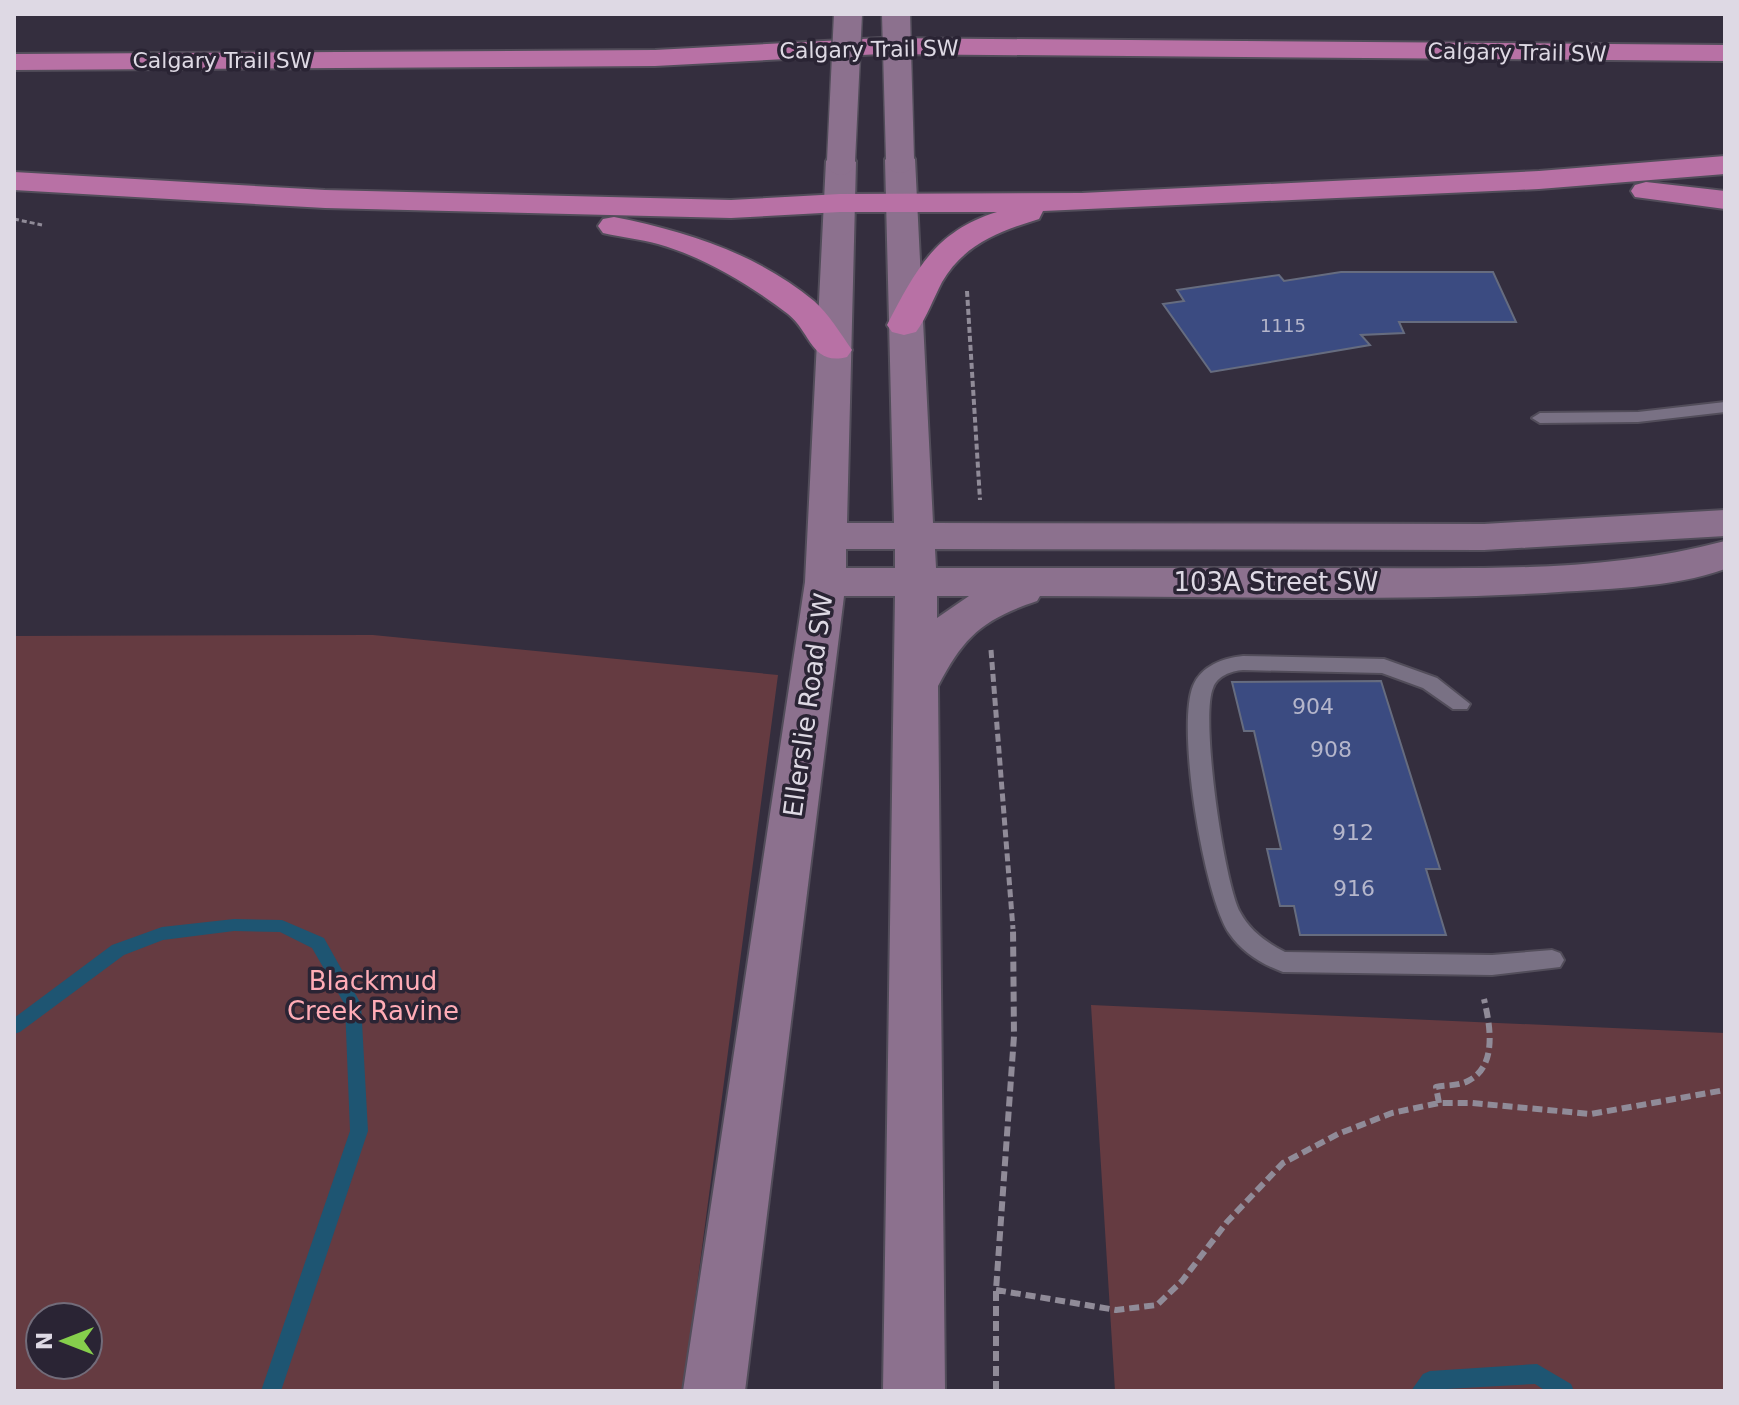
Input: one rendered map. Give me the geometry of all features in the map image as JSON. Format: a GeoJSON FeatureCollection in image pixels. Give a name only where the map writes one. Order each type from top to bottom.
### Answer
{"type":"FeatureCollection","features":[{"type":"Feature","properties":{"kind":"highway"},"geometry":{"type":"LineString","coordinates":[[14,40],[881,46]]}},
{"type":"Feature","properties":{"kind":"highway","name":"Calgary Trail SW"},"geometry":{"type":"LineString","coordinates":[[14,62],[655,58],[881,46],[1725,53]]}},
{"type":"Feature","properties":{"kind":"highway"},"geometry":{"type":"LineString","coordinates":[[325,199],[731,209],[840,203],[1082,202],[1488,182],[1725,165]]}},
{"type":"Feature","properties":{"kind":"highway"},"geometry":{"type":"LineString","coordinates":[[14,181],[325,199],[636,229],[668,237],[735,264],[803,309],[835,350]]}},
{"type":"Feature","properties":{"kind":"highway"},"geometry":{"type":"LineString","coordinates":[[1488,182],[1616,188],[1725,200]]}},
{"type":"Feature","properties":{"kind":"highway"},"geometry":{"type":"LineString","coordinates":[[904,325],[931,269],[965,236],[997,221],[1055,205],[1082,202]]}},
{"type":"Feature","properties":{"kind":"main road","name":"Ellerslie Road SW"},"geometry":{"type":"LineString","coordinates":[[714,1391],[826,559],[848,14]]}},
{"type":"Feature","properties":{"kind":"main road"},"geometry":{"type":"LineString","coordinates":[[896,14],[904,325],[916,583],[914,1391]]}},
{"type":"Feature","properties":{"kind":"main road","name":"103A Street SW"},"geometry":{"type":"LineString","coordinates":[[826,559],[915,538],[1484,537],[1725,523]]}},
{"type":"Feature","properties":{"kind":"main road","name":"103A Street SW"},"geometry":{"type":"LineString","coordinates":[[826,559],[916,583],[1052,583],[1558,580],[1704,562],[1725,554]]}},
{"type":"Feature","properties":{"kind":"main road"},"geometry":{"type":"LineString","coordinates":[[916,686],[932,651],[954,624],[987,602],[1052,583]]}},
{"type":"Feature","properties":{"kind":"lane"},"geometry":{"type":"LineString","coordinates":[[1540,418],[1638,417],[1725,407]]}},
{"type":"Feature","properties":{"kind":"lane"},"geometry":{"type":"LineString","coordinates":[[1460,704],[1430,683],[1384,666],[1227,664],[1204,683],[1198,702],[1196,740],[1227,909],[1237,930],[1255,950],[1283,962],[1524,964],[1552,960]]}},
{"type":"Feature","properties":{"kind":"path"},"geometry":{"type":"LineString","coordinates":[[14,219],[42,225]]}},
{"type":"Feature","properties":{"kind":"path"},"geometry":{"type":"LineString","coordinates":[[972,280],[967,289],[966,309],[980,495]]}},
{"type":"Feature","properties":{"kind":"path"},"geometry":{"type":"LineString","coordinates":[[991,645],[1013,906],[1014,1007],[996,1290],[996,1391]]}},
{"type":"Feature","properties":{"kind":"path"},"geometry":{"type":"LineString","coordinates":[[1439,1103],[1436,1087],[1469,1081],[1482,1068],[1492,1039],[1475,964]]}},
{"type":"Feature","properties":{"kind":"path"},"geometry":{"type":"LineString","coordinates":[[996,1290],[1116,1310],[1157,1305],[1182,1281],[1227,1222],[1283,1163],[1338,1134],[1392,1113],[1439,1103],[1472,1103],[1591,1114],[1725,1090]]}},
{"type":"Feature","properties":{"kind":"green space","name":"Blackmud Creek Ravine"},"geometry":{"type":"Polygon","coordinates":[[[373,635],[778,675],[683,1391],[14,1391],[14,636],[373,635]]]}},
{"type":"Feature","properties":{"kind":"green space"},"geometry":{"type":"Polygon","coordinates":[[[1091,1005],[1725,1033],[1725,1391],[1115,1391],[1091,1005]]]}},
{"type":"Feature","properties":{"kind":"building"},"geometry":{"type":"Polygon","coordinates":[[[1341,272],[1493,272],[1516,322],[1399,322],[1404,333],[1361,335],[1370,345],[1211,372],[1163,304],[1184,301],[1177,290],[1279,275],[1284,281],[1341,272]]]}},
{"type":"Feature","properties":{"kind":"building"},"geometry":{"type":"Polygon","coordinates":[[[1381,681],[1440,869],[1426,869],[1446,935],[1300,935],[1294,906],[1280,906],[1267,849],[1281,849],[1254,731],[1244,731],[1232,682],[1381,681]]]}},
{"type":"Feature","properties":{"kind":"waterway"},"geometry":{"type":"LineString","coordinates":[[14,1027],[118,950],[162,934],[234,925],[282,926],[318,943],[353,1004],[359,1131],[271,1391]]}},
{"type":"Feature","properties":{"kind":"waterway"},"geometry":{"type":"LineString","coordinates":[[1421,1391],[1430,1381],[1537,1374],[1564,1391]]}}]}
